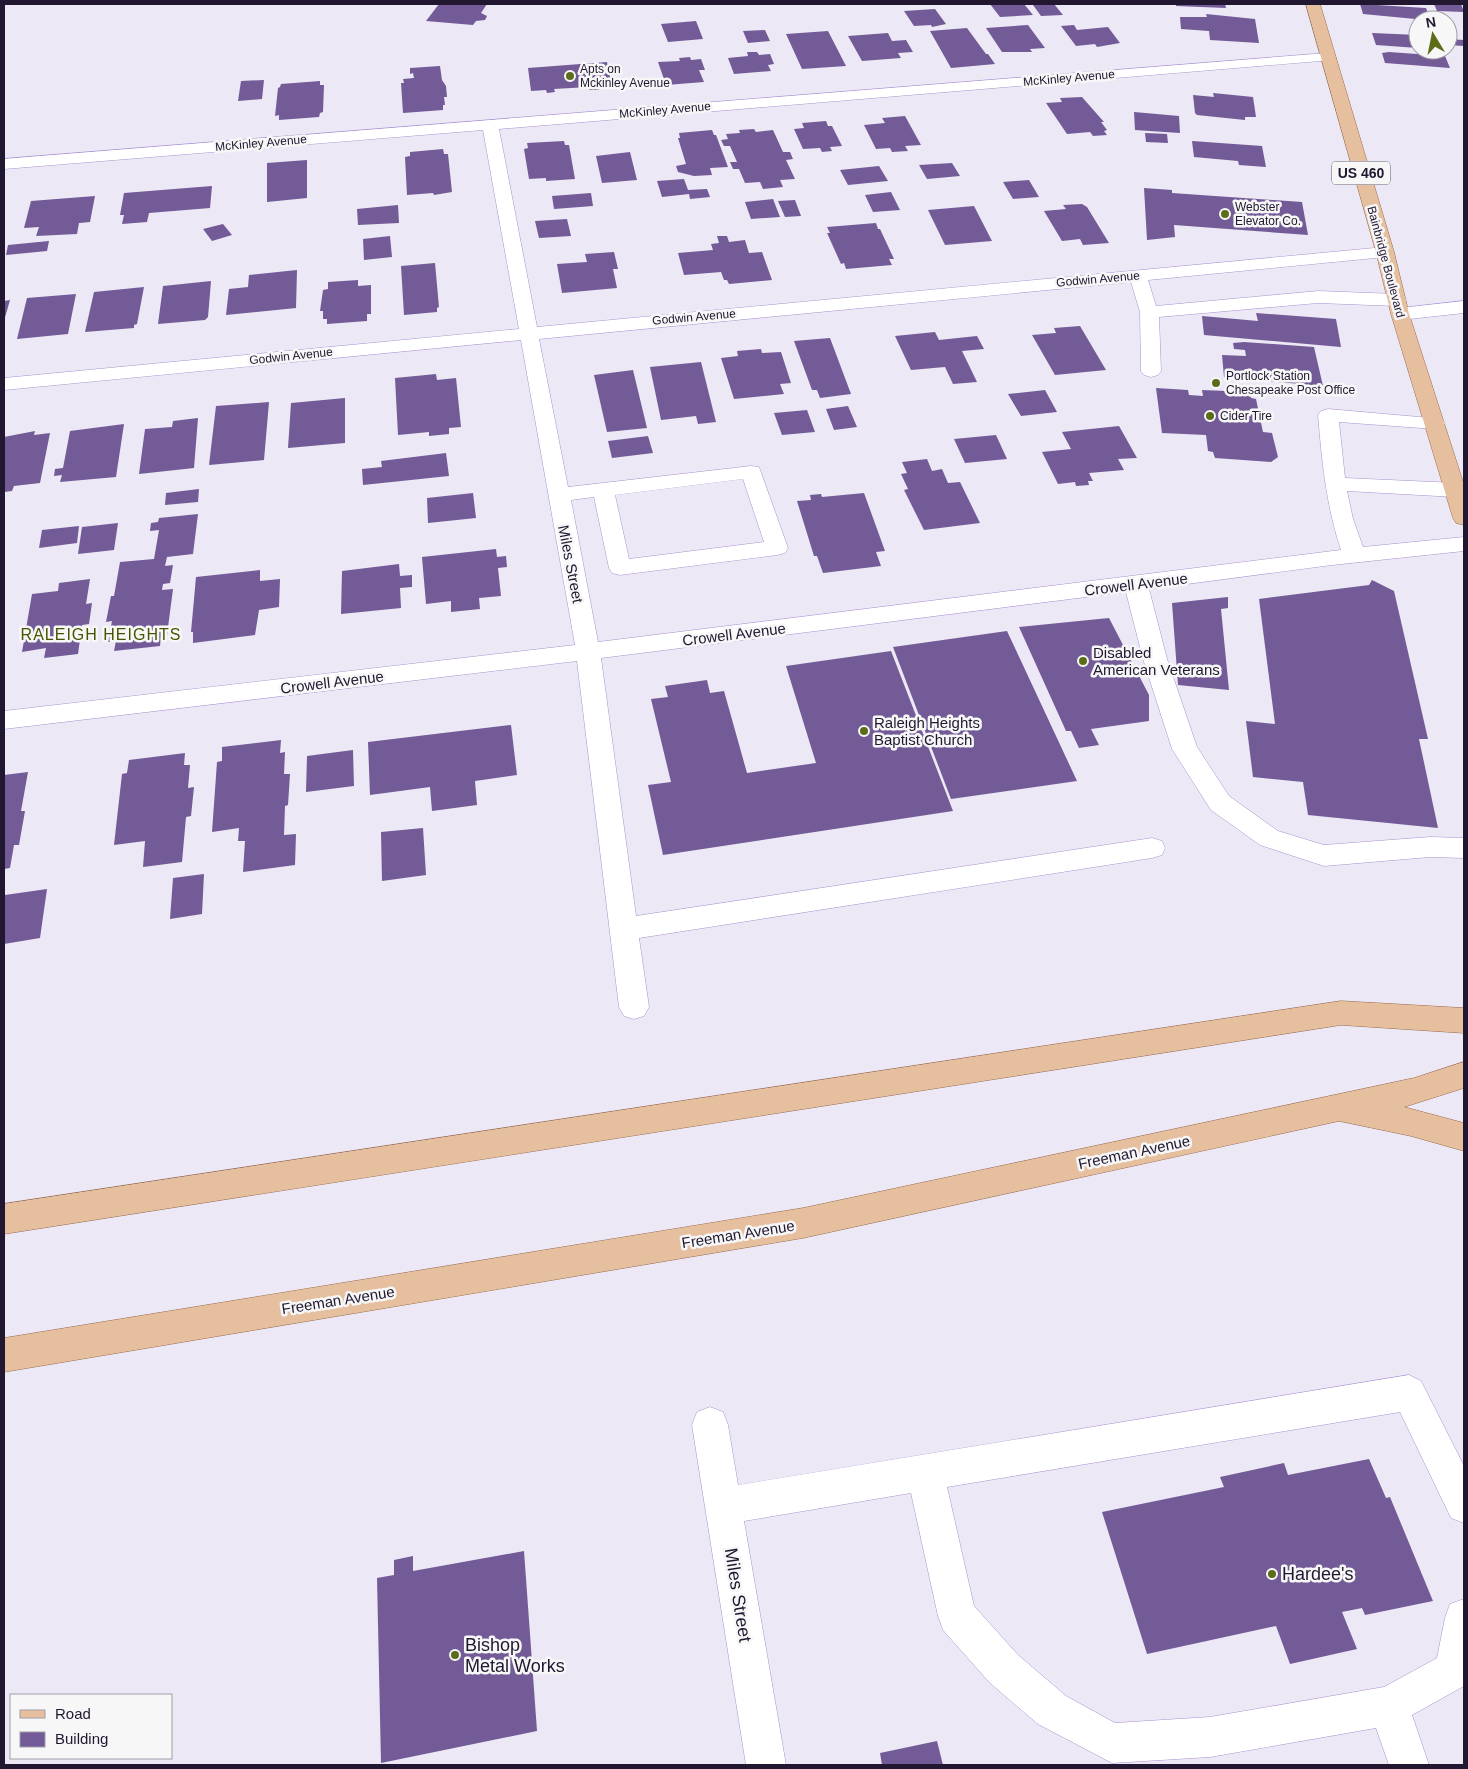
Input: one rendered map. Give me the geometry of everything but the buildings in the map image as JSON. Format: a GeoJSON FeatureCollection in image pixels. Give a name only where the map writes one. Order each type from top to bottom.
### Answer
{"type":"FeatureCollection","features":[{"type":"Feature","properties":{"kind":"main road","name":"Bainbridge Boulevard"},"geometry":{"type":"LineString","coordinates":[[1313,4],[1326,57],[1385,252],[1399,307],[1464,518]]}},
{"type":"Feature","properties":{"kind":"main road"},"geometry":{"type":"LineString","coordinates":[[4,1219],[795,1096],[1341,1014],[1464,1021]]}},
{"type":"Feature","properties":{"kind":"main road","name":"Freeman Avenue"},"geometry":{"type":"LineString","coordinates":[[4,1356],[803,1223],[1336,1108],[1414,1090],[1464,1075]]}},
{"type":"Feature","properties":{"kind":"main road"},"geometry":{"type":"LineString","coordinates":[[1336,1108],[1411,1122],[1464,1137]]}},
{"type":"Feature","properties":{"kind":"street","name":"McKinley Avenue"},"geometry":{"type":"LineString","coordinates":[[4,164],[1326,57]]}},
{"type":"Feature","properties":{"kind":"street","name":"Miles Street"},"geometry":{"type":"LineString","coordinates":[[490,124],[588,652],[634,1007]]}},
{"type":"Feature","properties":{"kind":"street","name":"Godwin Avenue"},"geometry":{"type":"LineString","coordinates":[[4,384],[1385,252]]}},
{"type":"Feature","properties":{"kind":"street"},"geometry":{"type":"LineString","coordinates":[[1138,276],[1149,312],[1151,371]]}},
{"type":"Feature","properties":{"kind":"street"},"geometry":{"type":"LineString","coordinates":[[1149,312],[1318,297],[1399,307],[1464,307]]}},
{"type":"Feature","properties":{"kind":"street"},"geometry":{"type":"LineString","coordinates":[[1354,554],[1342,519],[1335,484],[1328,415],[1435,423]]}},
{"type":"Feature","properties":{"kind":"street"},"geometry":{"type":"LineString","coordinates":[[558,494],[751,472],[777,548],[620,568],[603,490]]}},
{"type":"Feature","properties":{"kind":"street"},"geometry":{"type":"LineString","coordinates":[[1335,484],[1456,490]]}},
{"type":"Feature","properties":{"kind":"street","name":"Crowell Avenue"},"geometry":{"type":"LineString","coordinates":[[4,720],[588,652],[1136,584],[1354,554],[1464,544]]}},
{"type":"Feature","properties":{"kind":"street"},"geometry":{"type":"LineString","coordinates":[[1136,584],[1154,659],[1185,749],[1220,803],[1269,838],[1324,856],[1430,847],[1464,848]]}},
{"type":"Feature","properties":{"kind":"street"},"geometry":{"type":"LineString","coordinates":[[624,929],[1152,848]]}},
{"type":"Feature","properties":{"kind":"street"},"geometry":{"type":"LineString","coordinates":[[724,1506],[1409,1393],[1464,1505]]}},
{"type":"Feature","properties":{"kind":"street","name":"Miles Street"},"geometry":{"type":"LineString","coordinates":[[710,1425],[766,1765]]}},
{"type":"Feature","properties":{"kind":"street"},"geometry":{"type":"LineString","coordinates":[[925,1473],[957,1616],[1004,1669],[1052,1710],[1112,1743],[1210,1737],[1389,1706],[1454,1670],[1464,1618]]}},
{"type":"Feature","properties":{"kind":"street"},"geometry":{"type":"LineString","coordinates":[[1389,1706],[1409,1765]]}},
{"type":"Feature","properties":{"kind":"place","name":"Apts on Mckinley Avenue"},"geometry":{"type":"Point","coordinates":[570,76]}},
{"type":"Feature","properties":{"kind":"place","name":"Webster Elevator Co."},"geometry":{"type":"Point","coordinates":[1225,214]}},
{"type":"Feature","properties":{"kind":"place","name":"Portlock Station Chesapeake Post Office"},"geometry":{"type":"Point","coordinates":[1216,383]}},
{"type":"Feature","properties":{"kind":"place","name":"Cider Tire"},"geometry":{"type":"Point","coordinates":[1210,416]}},
{"type":"Feature","properties":{"kind":"place","name":"Disabled American Veterans"},"geometry":{"type":"Point","coordinates":[1083,661]}},
{"type":"Feature","properties":{"kind":"place","name":"Raleigh Heights Baptist Church"},"geometry":{"type":"Point","coordinates":[864,731]}},
{"type":"Feature","properties":{"kind":"place","name":"Hardee's"},"geometry":{"type":"Point","coordinates":[1272,1574]}},
{"type":"Feature","properties":{"kind":"place","name":"Bishop Metal Works"},"geometry":{"type":"Point","coordinates":[455,1655]}},
{"type":"Feature","properties":{"kind":"district","name":"RALEIGH HEIGHTS"},"geometry":{"type":"Point","coordinates":[101,634]}}]}
